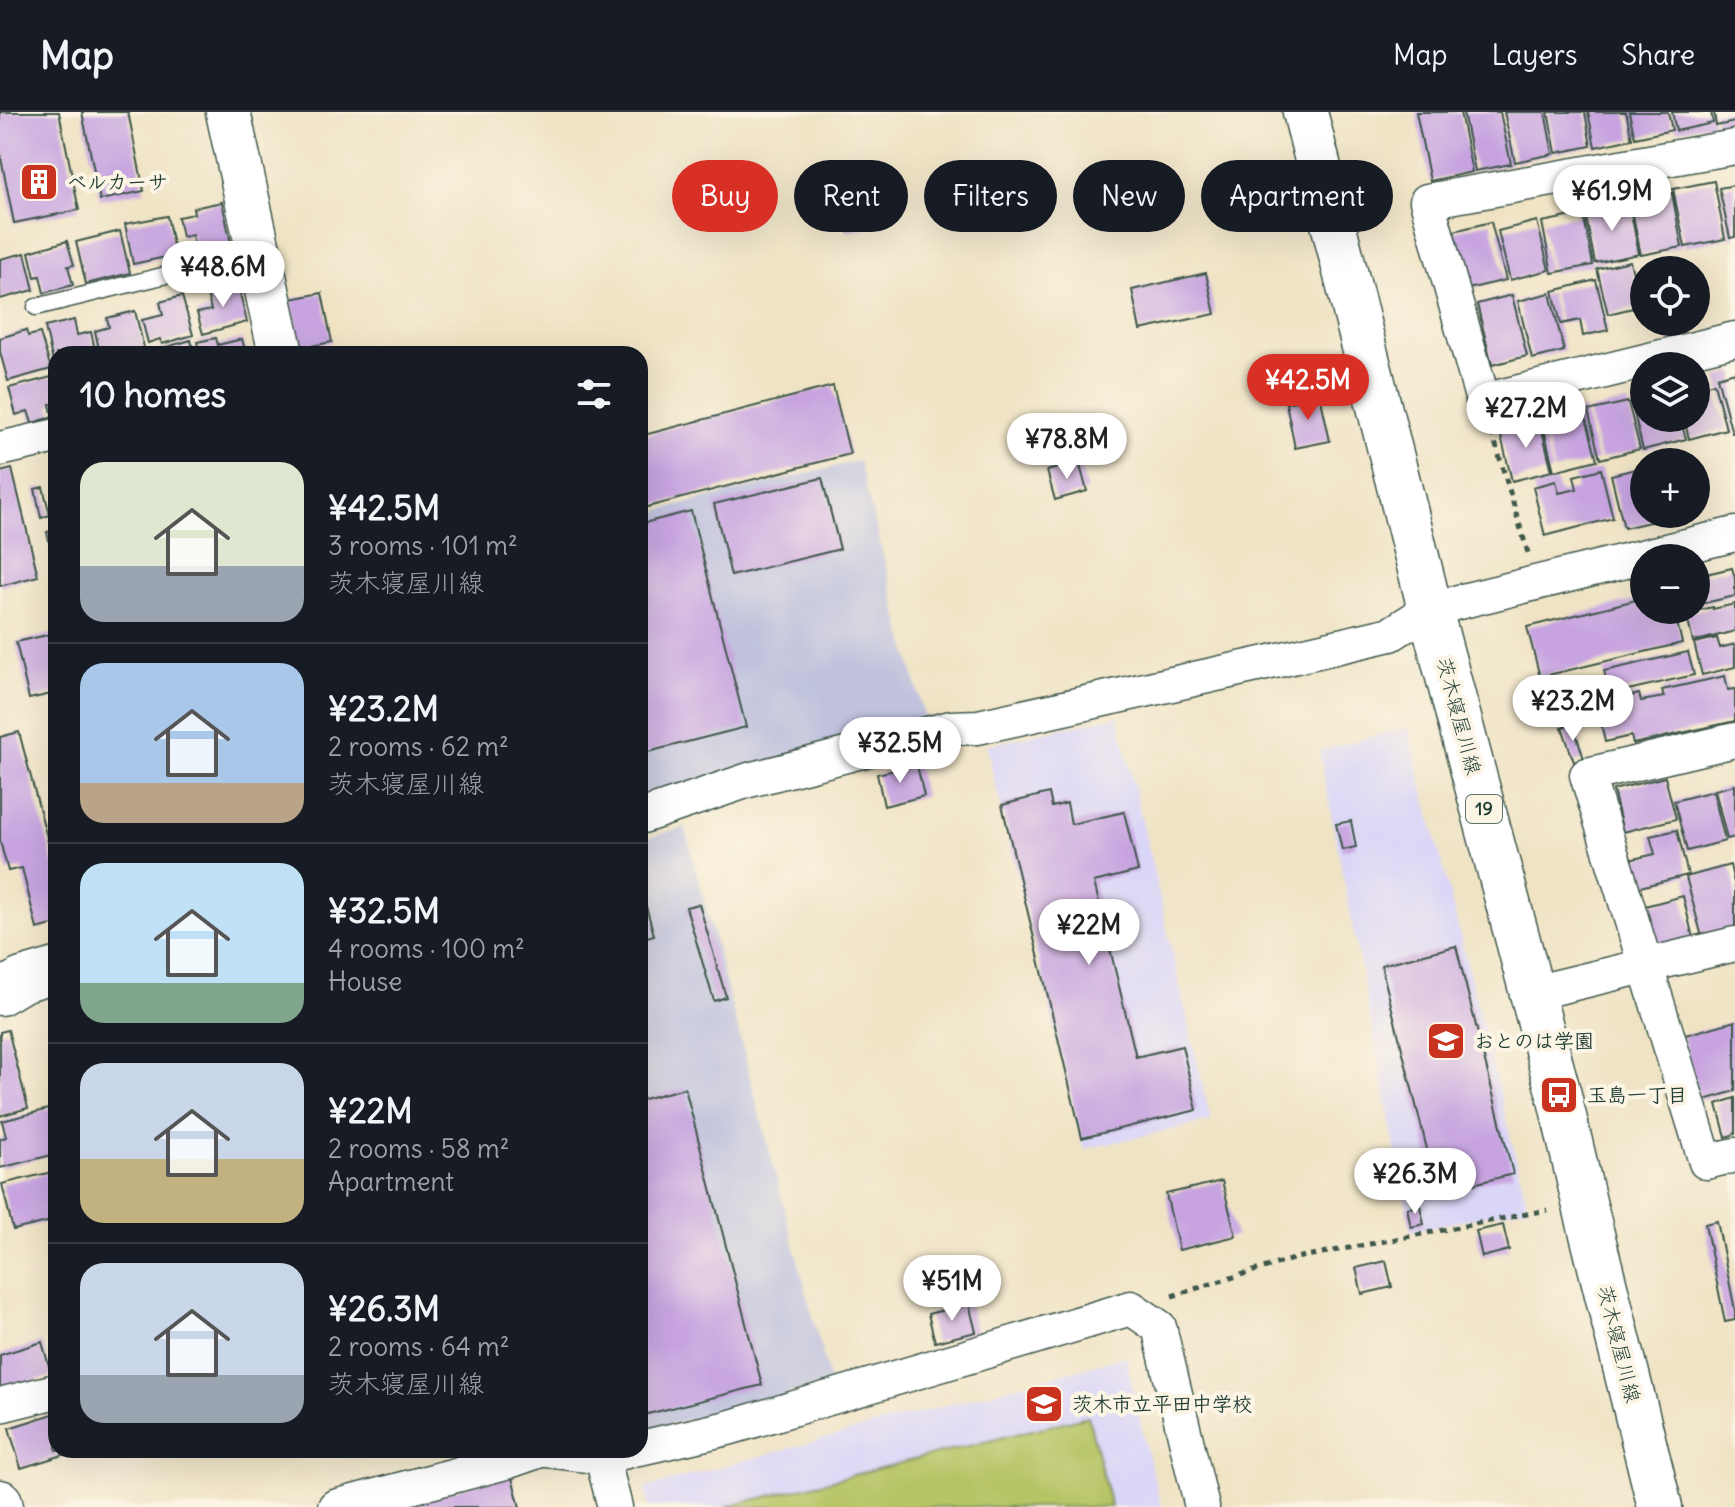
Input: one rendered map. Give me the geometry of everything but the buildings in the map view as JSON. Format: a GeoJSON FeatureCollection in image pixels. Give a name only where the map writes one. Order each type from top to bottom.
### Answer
{"type":"FeatureCollection","features":[{"type":"Feature","properties":{"kind":"main road"},"geometry":{"type":"LineString","coordinates":[[228,112],[279,346]]}},
{"type":"Feature","properties":{"kind":"main road","name":"茨木寝屋川線"},"geometry":{"type":"LineString","coordinates":[[1305,112],[1430,609],[1559,1095],[1660,1507]]}},
{"type":"Feature","properties":{"kind":"main road"},"geometry":{"type":"LineString","coordinates":[[0,993],[22,980],[48,972]]}},
{"type":"Feature","properties":{"kind":"street"},"geometry":{"type":"LineString","coordinates":[[1735,147],[1427,201],[1483,401],[1735,339]]}},
{"type":"Feature","properties":{"kind":"street"},"geometry":{"type":"LineString","coordinates":[[0,449],[48,438]]}},
{"type":"Feature","properties":{"kind":"street"},"geometry":{"type":"LineString","coordinates":[[648,814],[749,780],[951,728],[993,724],[1391,634],[1430,609],[1735,535]]}},
{"type":"Feature","properties":{"kind":"street"},"geometry":{"type":"LineString","coordinates":[[1735,740],[1587,775],[1706,1162],[1735,1155]]}},
{"type":"Feature","properties":{"kind":"street"},"geometry":{"type":"LineString","coordinates":[[1533,993],[1735,944]]}},
{"type":"Feature","properties":{"kind":"street"},"geometry":{"type":"LineString","coordinates":[[648,1446],[728,1428],[1131,1308],[1159,1327],[1202,1507]]}},
{"type":"Feature","properties":{"kind":"street"},"geometry":{"type":"LineString","coordinates":[[0,1405],[48,1393]]}},
{"type":"Feature","properties":{"kind":"street"},"geometry":{"type":"LineString","coordinates":[[335,1507],[519,1458]]}},
{"type":"Feature","properties":{"kind":"street"},"geometry":{"type":"LineString","coordinates":[[615,1507],[616,1458]]}},
{"type":"Feature","properties":{"kind":"lane"},"geometry":{"type":"LineString","coordinates":[[36,307],[259,252]]}},
{"type":"Feature","properties":{"kind":"path"},"geometry":{"type":"LineString","coordinates":[[1483,401],[1537,583]]}},
{"type":"Feature","properties":{"kind":"path"},"geometry":{"type":"LineString","coordinates":[[1131,1308],[1296,1258],[1584,1202]]}},
{"type":"Feature","properties":{"kind":"shaded area"},"geometry":{"type":"Polygon","coordinates":[[[859,461],[926,723],[648,803],[648,513],[859,461]]]}},
{"type":"Feature","properties":{"kind":"shaded area"},"geometry":{"type":"Polygon","coordinates":[[[1118,716],[1211,1121],[1084,1149],[986,745],[1118,716]]]}},
{"type":"Feature","properties":{"kind":"shaded area"},"geometry":{"type":"Polygon","coordinates":[[[1408,727],[1528,1207],[1411,1231],[1319,751],[1408,727]]]}},
{"type":"Feature","properties":{"kind":"shaded area"},"geometry":{"type":"Polygon","coordinates":[[[685,827],[830,1383],[648,1430],[648,838],[685,827]]]}},
{"type":"Feature","properties":{"kind":"shaded area","name":"茨木市立平田中学校"},"geometry":{"type":"Polygon","coordinates":[[[1126,1356],[1162,1507],[649,1507],[645,1488],[1126,1356]]]}},
{"type":"Feature","properties":{"kind":"green space"},"geometry":{"type":"Polygon","coordinates":[[[1088,1416],[1111,1507],[725,1507],[1088,1416]]]}},
{"type":"Feature","properties":{"kind":"place","name":"ベルカーサ"},"geometry":{"type":"Point","coordinates":[39,182]}},
{"type":"Feature","properties":{"kind":"place","name":"おとのは学園"},"geometry":{"type":"Point","coordinates":[1446,1041]}},
{"type":"Feature","properties":{"kind":"place","name":"玉島一丁目"},"geometry":{"type":"Point","coordinates":[1559,1095]}},
{"type":"Feature","properties":{"kind":"place","name":"茨木市立平田中学校"},"geometry":{"type":"Point","coordinates":[1044,1404]}}]}
